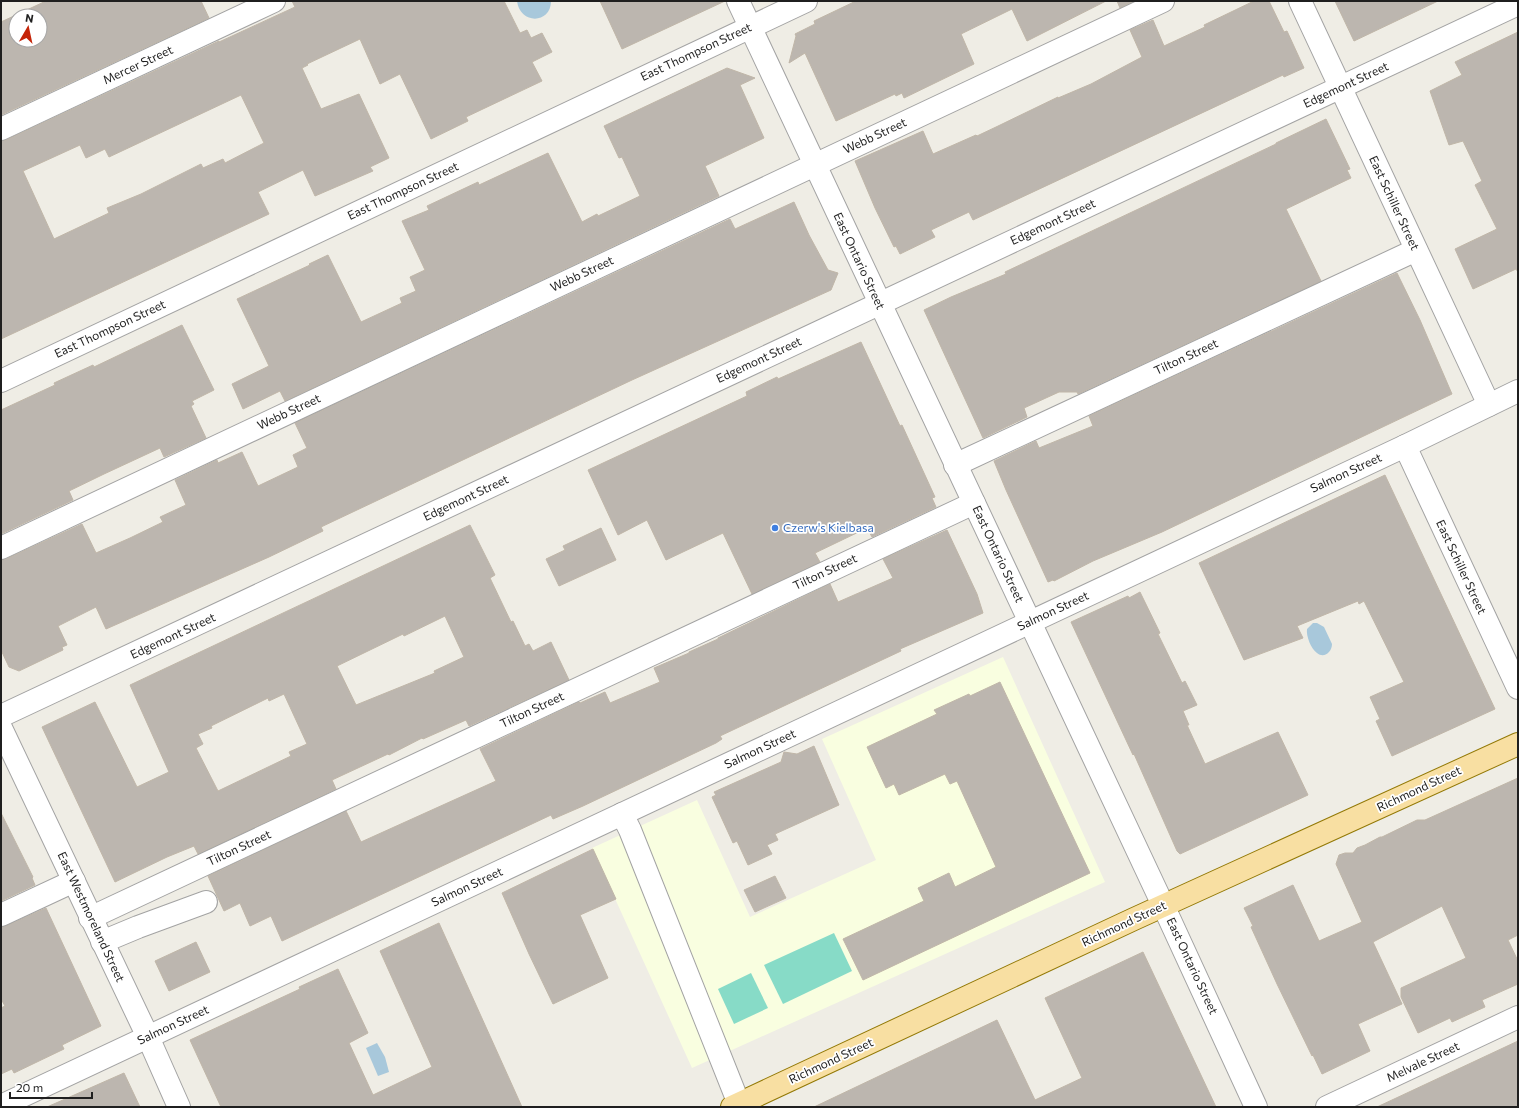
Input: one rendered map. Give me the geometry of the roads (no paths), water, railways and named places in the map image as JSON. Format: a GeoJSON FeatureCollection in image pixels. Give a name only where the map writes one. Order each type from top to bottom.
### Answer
{"type":"FeatureCollection","features":[{"type":"Feature","properties":{"kind":"main road","name":"Richmond Street"},"geometry":{"type":"LineString","coordinates":[[736,1105],[1163,905],[1518,744]]}},
{"type":"Feature","properties":{"kind":"street","name":"Mercer Street"},"geometry":{"type":"LineString","coordinates":[[1,130],[274,1]]}},
{"type":"Feature","properties":{"kind":"street","name":"East Ontario Street"},"geometry":{"type":"LineString","coordinates":[[738,1],[1163,905],[1256,1107]]}},
{"type":"Feature","properties":{"kind":"street","name":"East Thompson Street"},"geometry":{"type":"LineString","coordinates":[[1,381],[806,1]]}},
{"type":"Feature","properties":{"kind":"street","name":"Webb Street"},"geometry":{"type":"LineString","coordinates":[[1,548],[1163,1]]}},
{"type":"Feature","properties":{"kind":"street","name":"East Schiller Street"},"geometry":{"type":"LineString","coordinates":[[1300,1],[1489,405]]}},
{"type":"Feature","properties":{"kind":"street","name":"Edgemont Street"},"geometry":{"type":"LineString","coordinates":[[1,716],[1518,4]]}},
{"type":"Feature","properties":{"kind":"street","name":"Tilton Street"},"geometry":{"type":"LineString","coordinates":[[955,465],[1416,250]]}},
{"type":"Feature","properties":{"kind":"street","name":"Salmon Street"},"geometry":{"type":"LineString","coordinates":[[1,1106],[1405,446],[1518,391]]}},
{"type":"Feature","properties":{"kind":"street","name":"East Schiller Street"},"geometry":{"type":"LineString","coordinates":[[1405,446],[1518,688]]}},
{"type":"Feature","properties":{"kind":"street","name":"Tilton Street"},"geometry":{"type":"LineString","coordinates":[[90,918],[974,503]]}},
{"type":"Feature","properties":{"kind":"street","name":"East Westmoreland Street"},"geometry":{"type":"LineString","coordinates":[[1,728],[74,881],[90,918],[148,1037],[179,1107]]}},
{"type":"Feature","properties":{"kind":"street"},"geometry":{"type":"LineString","coordinates":[[622,814],[630,830],[736,1105]]}},
{"type":"Feature","properties":{"kind":"street"},"geometry":{"type":"LineString","coordinates":[[1,915],[74,881]]}},
{"type":"Feature","properties":{"kind":"street"},"geometry":{"type":"LineString","coordinates":[[102,942],[206,902]]}},
{"type":"Feature","properties":{"kind":"street","name":"Melvale Street"},"geometry":{"type":"LineString","coordinates":[[1327,1107],[1518,1017]]}},
{"type":"Feature","properties":{"kind":"water"},"geometry":{"type":"Polygon","coordinates":[[[517,1],[551,1],[550,9],[546,14],[535,19],[529,18],[519,9],[517,1]]]}},
{"type":"Feature","properties":{"kind":"water"},"geometry":{"type":"Polygon","coordinates":[[[1313,623],[1317,623],[1324,627],[1332,644],[1331,650],[1325,655],[1320,655],[1317,653],[1309,642],[1307,629],[1313,623]]]}},
{"type":"Feature","properties":{"kind":"water"},"geometry":{"type":"Polygon","coordinates":[[[377,1043],[385,1057],[389,1072],[378,1076],[366,1048],[377,1043]]]}},
{"type":"Feature","properties":{"kind":"place","name":"Czerw's Kielbasa"},"geometry":{"type":"Point","coordinates":[775,528]}}]}
